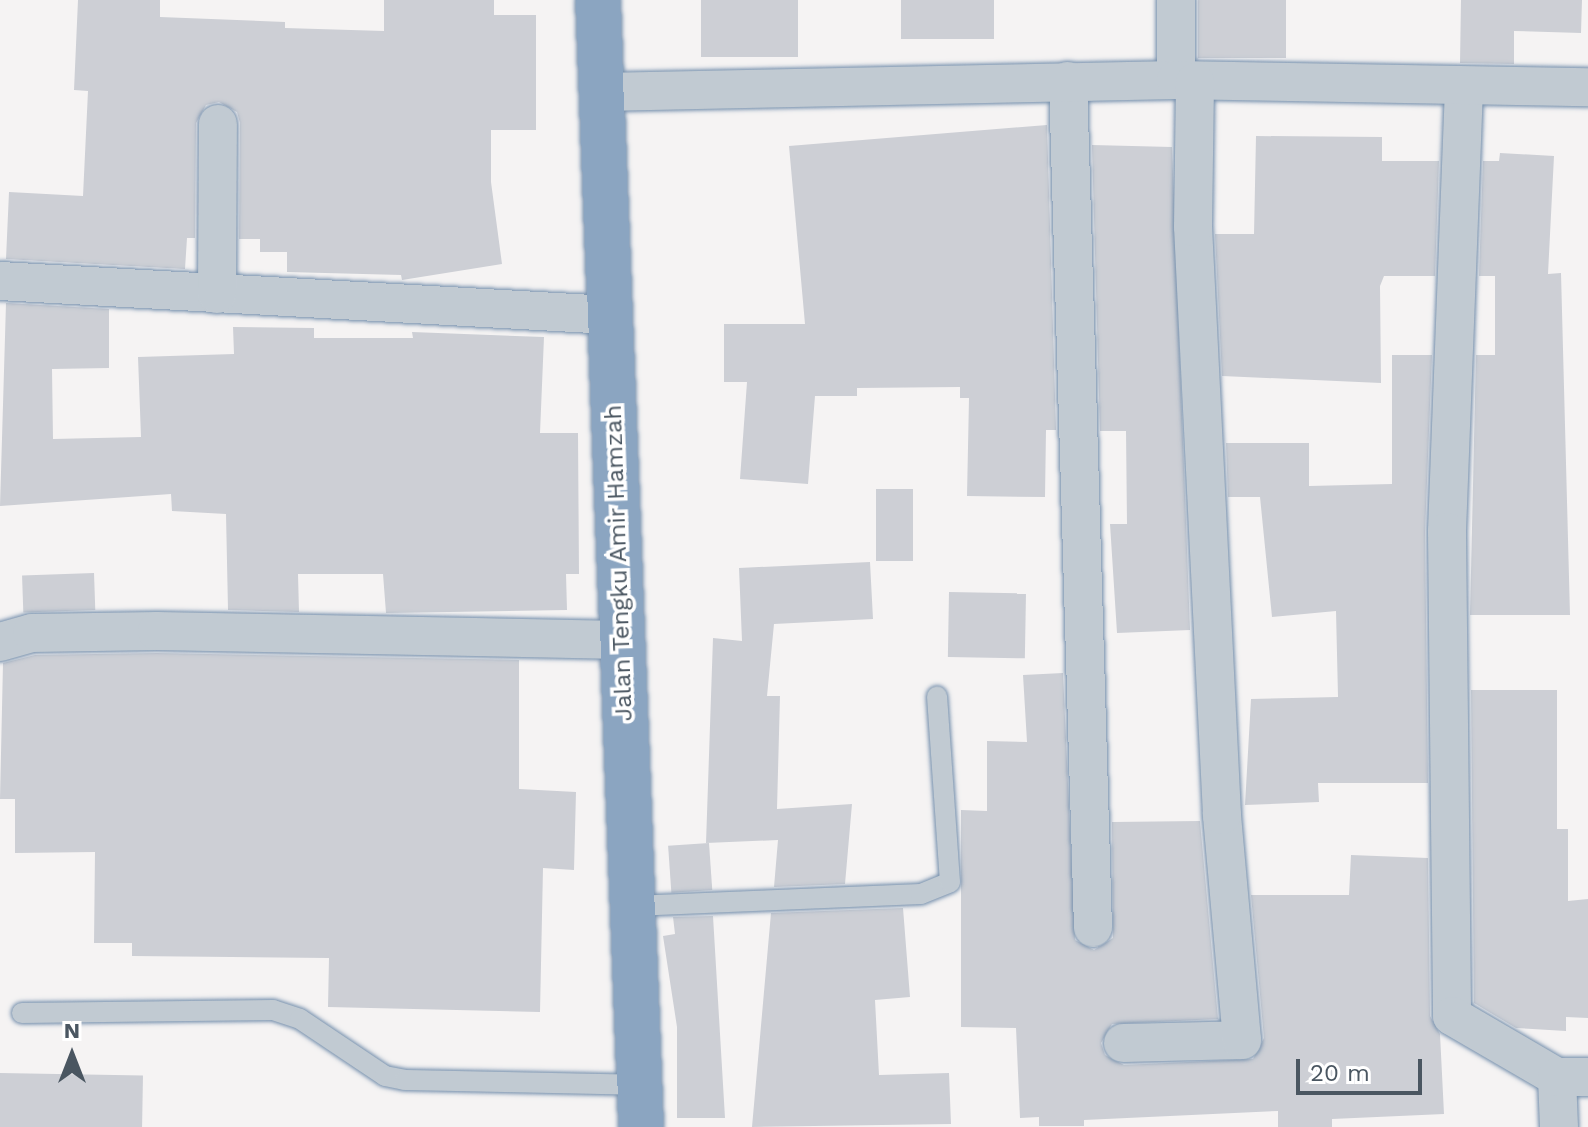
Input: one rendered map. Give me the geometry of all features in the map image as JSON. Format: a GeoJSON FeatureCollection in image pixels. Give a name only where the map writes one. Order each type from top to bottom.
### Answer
{"type":"FeatureCollection","features":[{"type":"Feature","properties":{"kind":"highway","name":"Jalan Tengku Amir Hamzah"},"geometry":{"type":"LineString","coordinates":[[598,0],[640,1106]]}},
{"type":"Feature","properties":{"kind":"street"},"geometry":{"type":"LineString","coordinates":[[1123,1043],[1242,1040],[1222,815],[1185,81],[1176,0]]}},
{"type":"Feature","properties":{"kind":"street"},"geometry":{"type":"LineString","coordinates":[[602,92],[1068,81],[1464,88],[1588,87]]}},
{"type":"Feature","properties":{"kind":"street"},"geometry":{"type":"LineString","coordinates":[[1068,81],[1093,928]]}},
{"type":"Feature","properties":{"kind":"street"},"geometry":{"type":"LineString","coordinates":[[1464,88],[1447,532],[1452,1016],[1573,1077],[1559,1127]]}},
{"type":"Feature","properties":{"kind":"street"},"geometry":{"type":"LineString","coordinates":[[217,294],[218,124]]}},
{"type":"Feature","properties":{"kind":"street"},"geometry":{"type":"LineString","coordinates":[[0,281],[610,315]]}},
{"type":"Feature","properties":{"kind":"street"},"geometry":{"type":"LineString","coordinates":[[0,642],[32,633],[157,631],[622,640]]}},
{"type":"Feature","properties":{"kind":"lane"},"geometry":{"type":"LineString","coordinates":[[633,906],[921,894],[950,882],[937,696]]}},
{"type":"Feature","properties":{"kind":"lane"},"geometry":{"type":"LineString","coordinates":[[22,1013],[273,1010],[300,1019],[395,1078],[640,1106]]}},
{"type":"Feature","properties":{"kind":"building"},"geometry":{"type":"Polygon","coordinates":[[[78,0],[160,0],[160,17],[285,22],[285,28],[384,31],[384,0],[494,0],[494,15],[536,15],[536,130],[491,130],[491,182],[502,264],[402,280],[401,275],[287,272],[287,252],[260,252],[260,239],[239,239],[240,123],[237,112],[219,102],[206,105],[196,123],[195,238],[187,238],[185,269],[6,259],[9,192],[83,196],[88,91],[74,90],[78,0]]]}},
{"type":"Feature","properties":{"kind":"building"},"geometry":{"type":"Polygon","coordinates":[[[701,0],[798,0],[798,57],[701,57],[701,0]]]}},
{"type":"Feature","properties":{"kind":"building"},"geometry":{"type":"Polygon","coordinates":[[[901,0],[994,0],[994,39],[901,39],[901,0]]]}},
{"type":"Feature","properties":{"kind":"building"},"geometry":{"type":"Polygon","coordinates":[[[1198,0],[1286,0],[1286,58],[1198,58],[1198,0]]]}},
{"type":"Feature","properties":{"kind":"building"},"geometry":{"type":"Polygon","coordinates":[[[1461,0],[1582,0],[1581,33],[1514,31],[1514,64],[1460,63],[1461,0]]]}},
{"type":"Feature","properties":{"kind":"building"},"geometry":{"type":"Polygon","coordinates":[[[1047,125],[1056,430],[1046,430],[1045,497],[967,496],[969,398],[960,398],[960,387],[857,388],[857,396],[815,396],[808,484],[740,479],[747,382],[724,382],[724,324],[805,324],[789,146],[1047,125]]]}},
{"type":"Feature","properties":{"kind":"building"},"geometry":{"type":"Polygon","coordinates":[[[1256,136],[1382,137],[1382,161],[1439,161],[1435,276],[1384,276],[1380,286],[1381,383],[1222,376],[1215,234],[1254,234],[1256,136]]]}},
{"type":"Feature","properties":{"kind":"building"},"geometry":{"type":"Polygon","coordinates":[[[1092,145],[1172,147],[1190,630],[1117,633],[1110,524],[1127,524],[1126,431],[1100,431],[1092,145]]]}},
{"type":"Feature","properties":{"kind":"building"},"geometry":{"type":"Polygon","coordinates":[[[1500,153],[1554,156],[1548,274],[1561,273],[1570,615],[1470,615],[1476,355],[1495,355],[1495,276],[1479,276],[1483,161],[1499,161],[1500,153]]]}},
{"type":"Feature","properties":{"kind":"building"},"geometry":{"type":"Polygon","coordinates":[[[6,303],[109,309],[109,368],[52,369],[53,439],[141,437],[138,357],[234,354],[233,327],[314,328],[314,338],[413,338],[412,332],[544,337],[540,433],[578,433],[579,574],[566,574],[567,610],[386,613],[383,574],[298,574],[299,612],[228,610],[226,514],[172,511],[171,494],[0,506],[6,303]]]}},
{"type":"Feature","properties":{"kind":"building"},"geometry":{"type":"Polygon","coordinates":[[[1392,355],[1432,355],[1425,532],[1428,783],[1318,783],[1319,802],[1245,805],[1251,699],[1338,697],[1336,611],[1272,617],[1260,497],[1228,497],[1226,443],[1309,443],[1309,486],[1392,484],[1392,355]]]}},
{"type":"Feature","properties":{"kind":"building"},"geometry":{"type":"Polygon","coordinates":[[[876,489],[913,489],[913,561],[876,561],[876,489]]]}},
{"type":"Feature","properties":{"kind":"building"},"geometry":{"type":"Polygon","coordinates":[[[870,562],[873,619],[774,624],[767,696],[780,696],[777,809],[852,804],[845,884],[774,887],[778,840],[706,843],[713,638],[742,641],[739,568],[870,562]]]}},
{"type":"Feature","properties":{"kind":"building"},"geometry":{"type":"Polygon","coordinates":[[[94,573],[95,610],[23,612],[22,576],[94,573]]]}},
{"type":"Feature","properties":{"kind":"building"},"geometry":{"type":"Polygon","coordinates":[[[949,592],[1026,593],[1025,658],[948,657],[949,592]]]}},
{"type":"Feature","properties":{"kind":"building"},"geometry":{"type":"Polygon","coordinates":[[[157,653],[519,660],[519,789],[576,792],[574,870],[543,868],[540,1012],[328,1007],[329,958],[132,956],[132,943],[94,943],[95,852],[15,853],[15,799],[0,799],[3,663],[35,655],[157,653]]]}},
{"type":"Feature","properties":{"kind":"building"},"geometry":{"type":"Polygon","coordinates":[[[1063,673],[1075,940],[1094,950],[1113,938],[1112,822],[1200,821],[1218,1019],[1112,1024],[1101,1043],[1105,1055],[1124,1065],[1253,1059],[1264,1038],[1251,895],[1349,895],[1351,855],[1428,858],[1430,1016],[1440,1034],[1444,1114],[1332,1119],[1332,1127],[1278,1127],[1278,1111],[1084,1120],[1084,1126],[1039,1126],[1039,1117],[1020,1118],[1016,1028],[961,1027],[961,810],[987,811],[987,741],[1027,742],[1023,675],[1063,673]]]}},
{"type":"Feature","properties":{"kind":"building"},"geometry":{"type":"Polygon","coordinates":[[[1471,690],[1557,690],[1557,829],[1568,829],[1568,901],[1588,899],[1588,1018],[1566,1017],[1566,1031],[1516,1028],[1474,1003],[1471,690]]]}},
{"type":"Feature","properties":{"kind":"building"},"geometry":{"type":"Polygon","coordinates":[[[709,843],[712,890],[671,893],[668,846],[709,843]]]}},
{"type":"Feature","properties":{"kind":"building"},"geometry":{"type":"Polygon","coordinates":[[[903,908],[910,997],[875,1000],[879,1075],[949,1073],[951,1124],[752,1127],[771,913],[903,908]]]}},
{"type":"Feature","properties":{"kind":"building"},"geometry":{"type":"Polygon","coordinates":[[[713,916],[725,1118],[677,1118],[677,1027],[663,936],[675,934],[673,917],[713,916]]]}},
{"type":"Feature","properties":{"kind":"building"},"geometry":{"type":"Polygon","coordinates":[[[0,1073],[143,1075],[142,1127],[0,1127],[0,1073]]]}}]}
